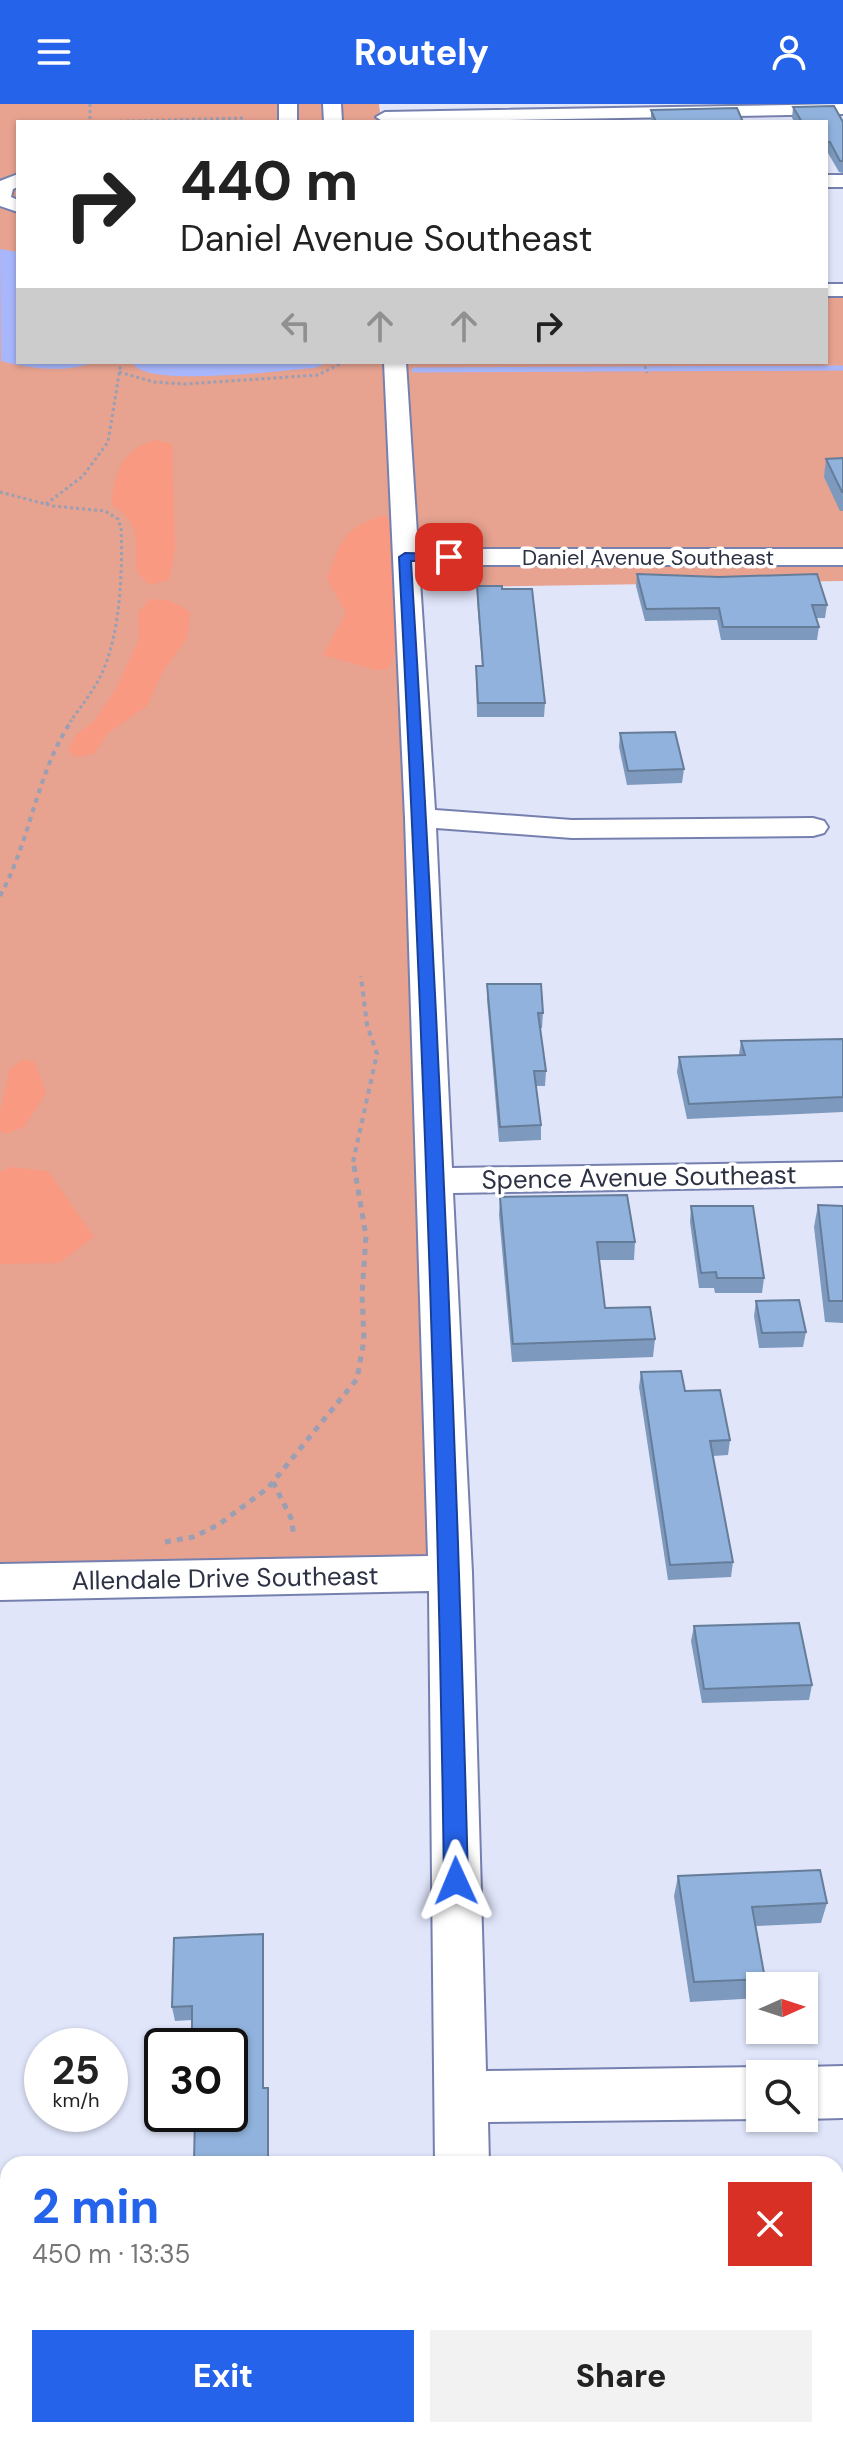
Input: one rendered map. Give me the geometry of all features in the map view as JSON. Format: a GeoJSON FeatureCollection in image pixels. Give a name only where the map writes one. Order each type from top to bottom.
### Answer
{"type":"FeatureCollection","features":[{"type":"Feature","properties":{"kind":"street"},"geometry":{"type":"LineString","coordinates":[[385,114],[743,114],[843,109]]}},
{"type":"Feature","properties":{"kind":"street"},"geometry":{"type":"LineString","coordinates":[[16,171],[4,186],[1,200],[16,205]]}},
{"type":"Feature","properties":{"kind":"street"},"geometry":{"type":"LineString","coordinates":[[395,364],[420,818],[450,1573],[462,2156]]}},
{"type":"Feature","properties":{"kind":"street","name":"Daniel Avenue Southeast"},"geometry":{"type":"LineString","coordinates":[[405,557],[843,557]]}},
{"type":"Feature","properties":{"kind":"street"},"geometry":{"type":"LineString","coordinates":[[420,818],[572,829],[813,827]]}},
{"type":"Feature","properties":{"kind":"street","name":"Spence Avenue Southeast"},"geometry":{"type":"LineString","coordinates":[[434,1181],[843,1174]]}},
{"type":"Feature","properties":{"kind":"street","name":"Allendale Drive Southeast"},"geometry":{"type":"LineString","coordinates":[[0,1582],[450,1573]]}},
{"type":"Feature","properties":{"kind":"street"},"geometry":{"type":"LineString","coordinates":[[818,2093],[843,2092]]}},
{"type":"Feature","properties":{"kind":"street"},"geometry":{"type":"LineString","coordinates":[[460,2097],[746,2093]]}},
{"type":"Feature","properties":{"kind":"path"},"geometry":{"type":"LineString","coordinates":[[167,120],[244,118]]}},
{"type":"Feature","properties":{"kind":"path"},"geometry":{"type":"LineString","coordinates":[[46,504],[82,478],[107,448],[115,417],[121,364]]}},
{"type":"Feature","properties":{"kind":"path"},"geometry":{"type":"LineString","coordinates":[[119,372],[154,382],[195,384],[318,375],[340,364]]}},
{"type":"Feature","properties":{"kind":"path"},"geometry":{"type":"LineString","coordinates":[[645,366],[647,373]]}},
{"type":"Feature","properties":{"kind":"path"},"geometry":{"type":"LineString","coordinates":[[0,492],[46,504],[109,513],[119,520],[123,531],[118,592],[106,664],[61,737],[16,864],[0,896]]}},
{"type":"Feature","properties":{"kind":"path"},"geometry":{"type":"LineString","coordinates":[[153,1544],[193,1537],[218,1525],[273,1482],[357,1379],[364,1340],[362,1294],[366,1236],[352,1156],[377,1054],[367,1025],[361,976]]}},
{"type":"Feature","properties":{"kind":"path"},"geometry":{"type":"LineString","coordinates":[[273,1482],[291,1518],[294,1536]]}},
{"type":"Feature","properties":{"kind":"shaded area"},"geometry":{"type":"Polygon","coordinates":[[[0,104],[379,104],[381,120],[16,120],[16,364],[395,364],[437,1580],[0,1587],[0,104]]]}},
{"type":"Feature","properties":{"kind":"shaded area"},"geometry":{"type":"Polygon","coordinates":[[[828,292],[843,292],[843,581],[403,588],[396,364],[828,364],[828,292]]]}},
{"type":"Feature","properties":{"kind":"shaded area"},"geometry":{"type":"Polygon","coordinates":[[[155,440],[172,444],[175,550],[169,580],[149,585],[137,572],[133,526],[112,505],[115,482],[122,464],[134,450],[155,440]]]}},
{"type":"Feature","properties":{"kind":"shaded area"},"geometry":{"type":"Polygon","coordinates":[[[385,515],[392,526],[396,648],[388,669],[376,670],[323,655],[346,613],[327,579],[346,537],[360,525],[385,515]]]}},
{"type":"Feature","properties":{"kind":"shaded area"},"geometry":{"type":"Polygon","coordinates":[[[150,599],[169,600],[190,612],[187,638],[163,671],[147,706],[108,733],[94,754],[76,757],[68,751],[76,735],[94,721],[115,691],[139,639],[138,612],[150,599]]]}},
{"type":"Feature","properties":{"kind":"shaded area"},"geometry":{"type":"Polygon","coordinates":[[[22,1060],[34,1061],[46,1093],[24,1127],[5,1134],[0,1130],[0,1113],[10,1069],[22,1060]]]}},
{"type":"Feature","properties":{"kind":"shaded area"},"geometry":{"type":"Polygon","coordinates":[[[11,1167],[48,1171],[94,1237],[59,1263],[0,1264],[0,1172],[11,1167]]]}},
{"type":"Feature","properties":{"kind":"water"},"geometry":{"type":"Polygon","coordinates":[[[0,249],[16,252],[16,364],[88,364],[60,369],[35,368],[1,361],[0,249]]]}},
{"type":"Feature","properties":{"kind":"water"},"geometry":{"type":"Polygon","coordinates":[[[134,364],[324,364],[315,368],[216,376],[160,375],[141,370],[134,364]]]}},
{"type":"Feature","properties":{"kind":"building"},"geometry":{"type":"Polygon","coordinates":[[[834,106],[843,122],[843,161],[828,142],[828,120],[801,120],[793,107],[834,106]]]}},
{"type":"Feature","properties":{"kind":"building"},"geometry":{"type":"Polygon","coordinates":[[[737,108],[742,120],[655,120],[651,110],[737,108]]]}},
{"type":"Feature","properties":{"kind":"building"},"geometry":{"type":"Polygon","coordinates":[[[843,458],[843,492],[842,492],[826,459],[843,458]]]}},
{"type":"Feature","properties":{"kind":"building"},"geometry":{"type":"Polygon","coordinates":[[[637,574],[719,577],[817,574],[827,605],[812,605],[819,627],[723,627],[719,608],[646,609],[637,574]]]}},
{"type":"Feature","properties":{"kind":"building"},"geometry":{"type":"Polygon","coordinates":[[[477,586],[532,589],[545,703],[478,703],[476,666],[483,666],[477,586]]]}},
{"type":"Feature","properties":{"kind":"building"},"geometry":{"type":"Polygon","coordinates":[[[675,732],[684,769],[628,771],[620,733],[675,732]]]}},
{"type":"Feature","properties":{"kind":"building"},"geometry":{"type":"Polygon","coordinates":[[[487,984],[541,984],[543,1013],[538,1013],[546,1071],[534,1071],[541,1125],[500,1127],[487,984]]]}},
{"type":"Feature","properties":{"kind":"building"},"geometry":{"type":"Polygon","coordinates":[[[843,1039],[843,1097],[689,1104],[679,1057],[745,1055],[741,1041],[843,1039]]]}},
{"type":"Feature","properties":{"kind":"building"},"geometry":{"type":"Polygon","coordinates":[[[627,1195],[635,1242],[597,1242],[605,1308],[650,1307],[655,1339],[513,1344],[500,1197],[627,1195]]]}},
{"type":"Feature","properties":{"kind":"building"},"geometry":{"type":"Polygon","coordinates":[[[818,1205],[843,1206],[843,1301],[829,1301],[818,1205]]]}},
{"type":"Feature","properties":{"kind":"building"},"geometry":{"type":"Polygon","coordinates":[[[691,1206],[753,1206],[764,1278],[717,1278],[716,1272],[701,1273],[691,1206]]]}},
{"type":"Feature","properties":{"kind":"building"},"geometry":{"type":"Polygon","coordinates":[[[799,1300],[806,1332],[762,1333],[756,1301],[799,1300]]]}},
{"type":"Feature","properties":{"kind":"building"},"geometry":{"type":"Polygon","coordinates":[[[681,1371],[685,1391],[720,1390],[730,1440],[710,1441],[733,1562],[670,1565],[641,1372],[681,1371]]]}},
{"type":"Feature","properties":{"kind":"building"},"geometry":{"type":"Polygon","coordinates":[[[799,1623],[812,1685],[704,1689],[694,1626],[799,1623]]]}},
{"type":"Feature","properties":{"kind":"building"},"geometry":{"type":"Polygon","coordinates":[[[820,1870],[827,1903],[752,1907],[764,1972],[746,1972],[746,1980],[694,1982],[678,1876],[820,1870]]]}},
{"type":"Feature","properties":{"kind":"building"},"geometry":{"type":"Polygon","coordinates":[[[263,1934],[263,2088],[268,2088],[268,2156],[194,2156],[195,2132],[248,2132],[248,2028],[192,2028],[192,2006],[172,2007],[174,1938],[263,1934]]]}},
{"type":"Feature","properties":{"kind":"waterway"},"geometry":{"type":"LineString","coordinates":[[414,370],[843,368]]}},
{"type":"Feature","properties":{"kind":"route"},"geometry":{"type":"LineString","coordinates":[[449,557],[405,557],[420,818],[450,1573],[456,1881]]}}]}
